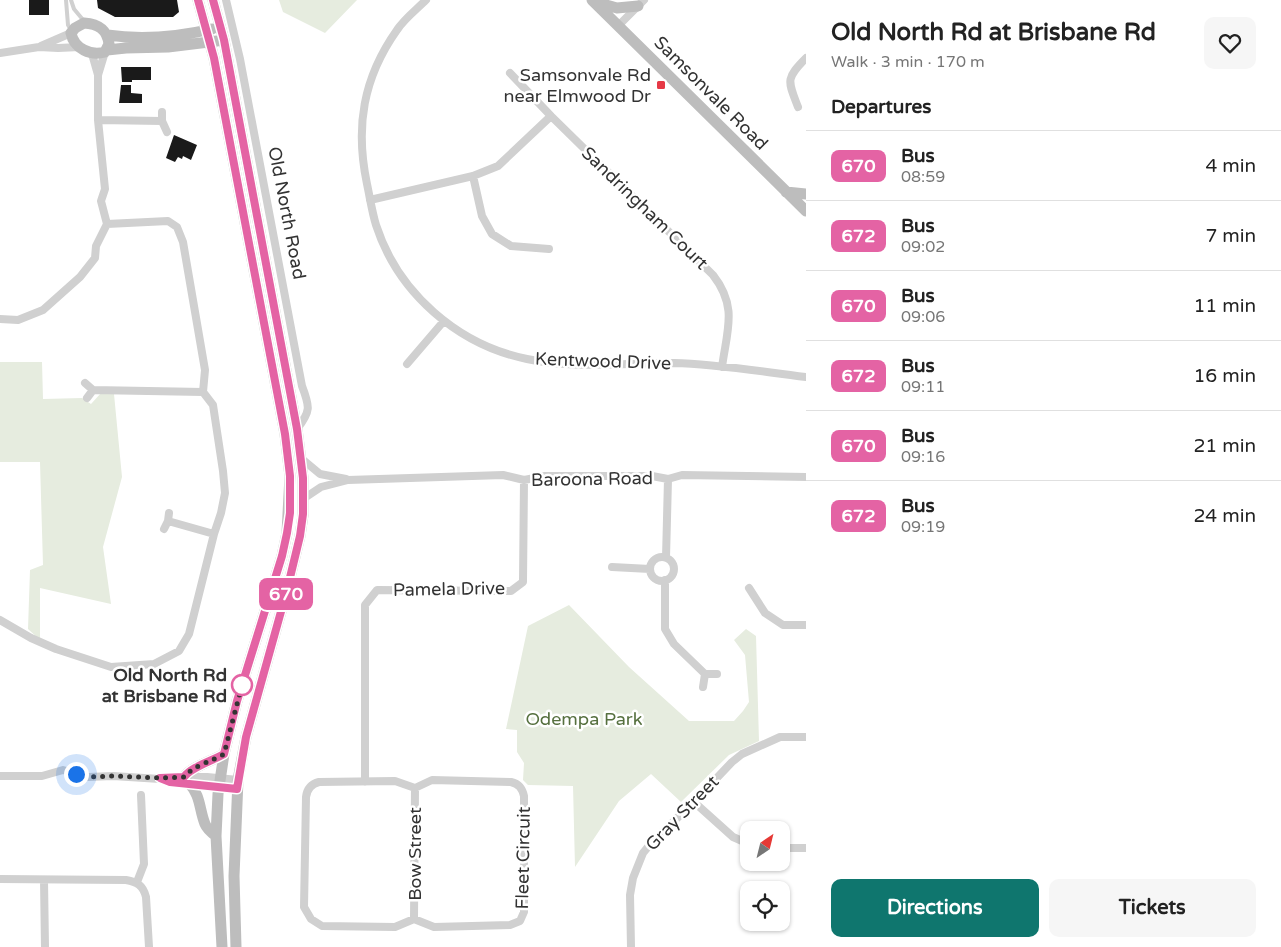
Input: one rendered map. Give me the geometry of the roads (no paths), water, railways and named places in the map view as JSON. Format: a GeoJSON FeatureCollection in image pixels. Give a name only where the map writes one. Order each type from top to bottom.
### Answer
{"type":"FeatureCollection","features":[{"type":"Feature","properties":{"kind":"main road"},"geometry":{"type":"LineString","coordinates":[[198,0],[214,58],[285,434],[290,476],[290,513],[282,556],[237,701],[219,782],[216,836],[222,947]]}},
{"type":"Feature","properties":{"kind":"main road","name":"Old North Road"},"geometry":{"type":"LineString","coordinates":[[213,0],[224,40],[297,429],[302,459],[303,499],[303,514],[294,560],[246,737],[237,785],[234,876],[236,947]]}},
{"type":"Feature","properties":{"kind":"main road"},"geometry":{"type":"LineString","coordinates":[[593,1],[617,8],[641,3]]}},
{"type":"Feature","properties":{"kind":"main road","name":"Samsonvale Road"},"geometry":{"type":"LineString","coordinates":[[593,1],[806,211]]}},
{"type":"Feature","properties":{"kind":"main road"},"geometry":{"type":"LineString","coordinates":[[106,51],[109,44],[107,35],[101,27],[87,23],[78,26],[72,32],[75,43],[92,54],[126,48],[168,47],[224,40]]}},
{"type":"Feature","properties":{"kind":"main road"},"geometry":{"type":"LineString","coordinates":[[107,35],[171,37],[221,27]]}},
{"type":"Feature","properties":{"kind":"main road"},"geometry":{"type":"LineString","coordinates":[[786,192],[806,194]]}},
{"type":"Feature","properties":{"kind":"main road"},"geometry":{"type":"LineString","coordinates":[[216,836],[205,826],[199,797],[186,780],[188,771],[224,754]]}},
{"type":"Feature","properties":{"kind":"street","name":"Old North Road"},"geometry":{"type":"LineString","coordinates":[[226,0],[240,59],[302,386],[307,399],[308,414],[297,429]]}},
{"type":"Feature","properties":{"kind":"street","name":"Kentwood Drive"},"geometry":{"type":"LineString","coordinates":[[426,0],[398,29],[375,66],[364,102],[361,132],[363,163],[376,225],[387,252],[402,278],[423,302],[444,322],[463,335],[494,350],[527,360],[560,364],[677,363],[806,377]]}},
{"type":"Feature","properties":{"kind":"street"},"geometry":{"type":"LineString","coordinates":[[618,26],[641,3]]}},
{"type":"Feature","properties":{"kind":"street"},"geometry":{"type":"LineString","coordinates":[[39,47],[72,32]]}},
{"type":"Feature","properties":{"kind":"street"},"geometry":{"type":"LineString","coordinates":[[0,53],[39,47],[80,47]]}},
{"type":"Feature","properties":{"kind":"street"},"geometry":{"type":"LineString","coordinates":[[98,75],[106,51]]}},
{"type":"Feature","properties":{"kind":"street"},"geometry":{"type":"LineString","coordinates":[[0,319],[18,320],[42,310],[80,277],[95,258],[96,246],[107,224],[102,201],[105,189],[98,120],[98,75],[92,54]]}},
{"type":"Feature","properties":{"kind":"street"},"geometry":{"type":"LineString","coordinates":[[798,107],[790,86],[790,78],[794,70],[806,58]]}},
{"type":"Feature","properties":{"kind":"street","name":"Sandringham Court"},"geometry":{"type":"LineString","coordinates":[[510,73],[722,286],[730,311],[722,367]]}},
{"type":"Feature","properties":{"kind":"street"},"geometry":{"type":"LineString","coordinates":[[162,112],[162,121],[166,132]]}},
{"type":"Feature","properties":{"kind":"street"},"geometry":{"type":"LineString","coordinates":[[370,200],[473,176],[498,166],[551,116]]}},
{"type":"Feature","properties":{"kind":"street"},"geometry":{"type":"LineString","coordinates":[[98,120],[162,121]]}},
{"type":"Feature","properties":{"kind":"street"},"geometry":{"type":"LineString","coordinates":[[473,176],[482,216],[492,234],[511,246],[548,249]]}},
{"type":"Feature","properties":{"kind":"street"},"geometry":{"type":"LineString","coordinates":[[0,620],[43,644],[92,662],[111,667],[154,664],[179,651],[189,634],[214,534],[222,513],[225,493],[213,405],[203,392],[205,370],[183,242],[177,227],[168,221],[107,224]]}},
{"type":"Feature","properties":{"kind":"street"},"geometry":{"type":"LineString","coordinates":[[407,364],[444,322]]}},
{"type":"Feature","properties":{"kind":"street"},"geometry":{"type":"LineString","coordinates":[[85,383],[93,390],[203,392]]}},
{"type":"Feature","properties":{"kind":"street"},"geometry":{"type":"LineString","coordinates":[[87,398],[93,390]]}},
{"type":"Feature","properties":{"kind":"street","name":"Baroona Road"},"geometry":{"type":"LineString","coordinates":[[302,459],[320,474],[348,480]]}},
{"type":"Feature","properties":{"kind":"street","name":"Baroona Road"},"geometry":{"type":"LineString","coordinates":[[303,499],[321,487],[348,480],[503,475],[524,480],[546,476],[652,476],[668,479],[682,475],[806,477]]}},
{"type":"Feature","properties":{"kind":"street"},"geometry":{"type":"LineString","coordinates":[[666,558],[668,479]]}},
{"type":"Feature","properties":{"kind":"street","name":"Pamela Drive"},"geometry":{"type":"LineString","coordinates":[[365,782],[365,605],[377,590],[511,591],[523,582],[524,480]]}},
{"type":"Feature","properties":{"kind":"street"},"geometry":{"type":"LineString","coordinates":[[164,530],[169,517],[214,534]]}},
{"type":"Feature","properties":{"kind":"street"},"geometry":{"type":"LineString","coordinates":[[662,556],[671,560],[675,569],[671,578],[662,581],[653,578],[650,569],[653,560],[662,556]]}},
{"type":"Feature","properties":{"kind":"street"},"geometry":{"type":"LineString","coordinates":[[612,567],[650,569]]}},
{"type":"Feature","properties":{"kind":"street"},"geometry":{"type":"LineString","coordinates":[[665,580],[665,630],[674,644],[705,674],[717,674]]}},
{"type":"Feature","properties":{"kind":"street"},"geometry":{"type":"LineString","coordinates":[[749,588],[765,613],[784,625],[806,625]]}},
{"type":"Feature","properties":{"kind":"street"},"geometry":{"type":"LineString","coordinates":[[703,687],[705,674]]}},
{"type":"Feature","properties":{"kind":"street","name":"Gray Street"},"geometry":{"type":"LineString","coordinates":[[631,947],[630,895],[633,878],[637,864],[652,842],[732,762],[749,750],[780,737],[806,737]]}},
{"type":"Feature","properties":{"kind":"street"},"geometry":{"type":"LineString","coordinates":[[0,776],[42,776],[63,770],[88,777],[160,778],[170,782],[186,780],[237,785]]}},
{"type":"Feature","properties":{"kind":"street","name":"Fleet Circuit"},"geometry":{"type":"LineString","coordinates":[[414,919],[434,927],[510,925],[520,921],[524,912],[524,796],[519,785],[511,782],[444,782],[432,780],[415,788]]}},
{"type":"Feature","properties":{"kind":"street"},"geometry":{"type":"LineString","coordinates":[[414,919],[395,927],[322,926],[311,919],[305,910],[306,797],[307,792],[314,784],[319,782],[395,781],[415,788]]}},
{"type":"Feature","properties":{"kind":"street","name":"Bow Street"},"geometry":{"type":"LineString","coordinates":[[414,919],[415,788]]}},
{"type":"Feature","properties":{"kind":"street"},"geometry":{"type":"LineString","coordinates":[[137,882],[144,864],[140,794]]}},
{"type":"Feature","properties":{"kind":"street"},"geometry":{"type":"LineString","coordinates":[[694,802],[733,837],[740,840]]}},
{"type":"Feature","properties":{"kind":"street"},"geometry":{"type":"LineString","coordinates":[[790,848],[806,848]]}},
{"type":"Feature","properties":{"kind":"street"},"geometry":{"type":"LineString","coordinates":[[0,879],[126,880],[137,882],[144,890],[146,897],[149,947]]}},
{"type":"Feature","properties":{"kind":"street"},"geometry":{"type":"LineString","coordinates":[[44,880],[45,947]]}},
{"type":"Feature","properties":{"kind":"lane"},"geometry":{"type":"LineString","coordinates":[[66,0],[68,25],[72,32]]}},
{"type":"Feature","properties":{"kind":"lane"},"geometry":{"type":"LineString","coordinates":[[71,0],[74,9],[87,23]]}},
{"type":"Feature","properties":{"kind":"place","name":"Samsonvale Rd near Elmwood Dr"},"geometry":{"type":"Point","coordinates":[661,85]}},
{"type":"Feature","properties":{"kind":"place","name":"Old North Rd at Brisbane Rd"},"geometry":{"type":"Point","coordinates":[242,685]}},
{"type":"Feature","properties":{"kind":"park label","name":"Odempa Park"},"geometry":{"type":"Point","coordinates":[584,719]}}]}
